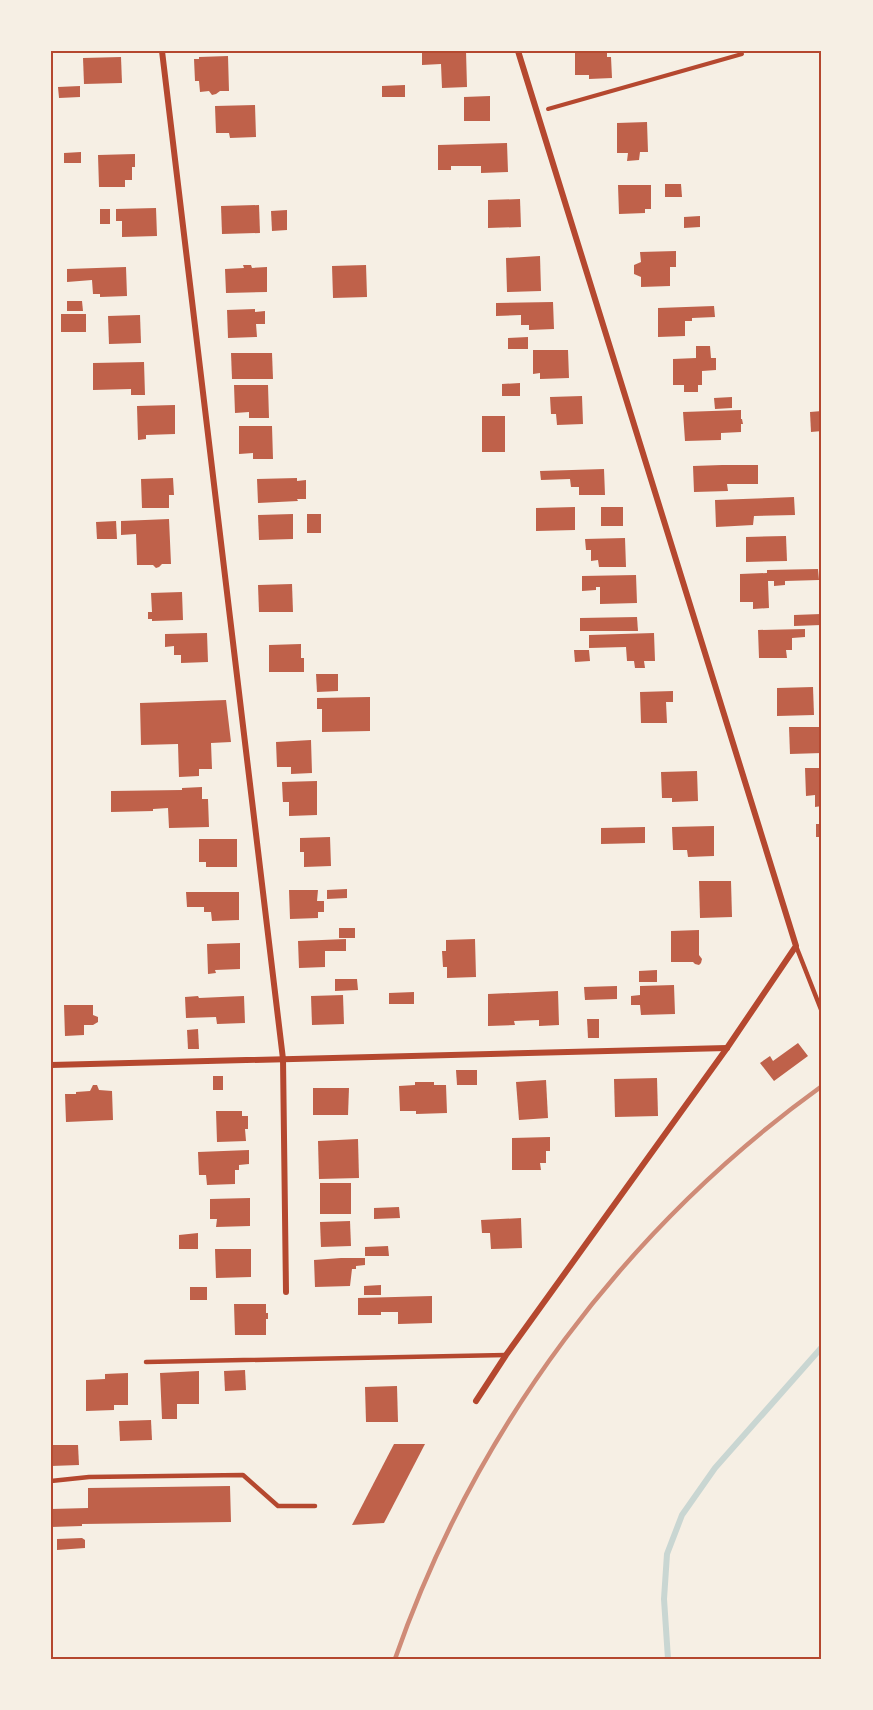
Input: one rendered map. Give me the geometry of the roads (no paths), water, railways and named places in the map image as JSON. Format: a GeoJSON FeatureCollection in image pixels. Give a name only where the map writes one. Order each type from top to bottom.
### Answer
{"type":"FeatureCollection","features":[{"type":"Feature","properties":{"kind":"street"},"geometry":{"type":"LineString","coordinates":[[162,51],[284,1059],[286,1292]]}},
{"type":"Feature","properties":{"kind":"street"},"geometry":{"type":"LineString","coordinates":[[476,1401],[506,1355],[727,1048],[796,946],[518,51]]}},
{"type":"Feature","properties":{"kind":"street"},"geometry":{"type":"LineString","coordinates":[[51,1065],[727,1048]]}},
{"type":"Feature","properties":{"kind":"lane"},"geometry":{"type":"LineString","coordinates":[[796,946],[822,1012]]}},
{"type":"Feature","properties":{"kind":"lane"},"geometry":{"type":"LineString","coordinates":[[146,1362],[506,1355]]}},
{"type":"Feature","properties":{"kind":"lane"},"geometry":{"type":"LineString","coordinates":[[51,1481],[89,1477],[243,1475],[278,1506],[315,1506]]}},
{"type":"Feature","properties":{"kind":"waterway"},"geometry":{"type":"LineString","coordinates":[[668,1659],[664,1599],[667,1554],[682,1515],[715,1468],[822,1347]]}},
{"type":"Feature","properties":{"kind":"railway"},"geometry":{"type":"LineString","coordinates":[[395,1659],[428,1574],[468,1492],[513,1414],[565,1340],[621,1269],[683,1203],[750,1142],[822,1086]]}}]}
